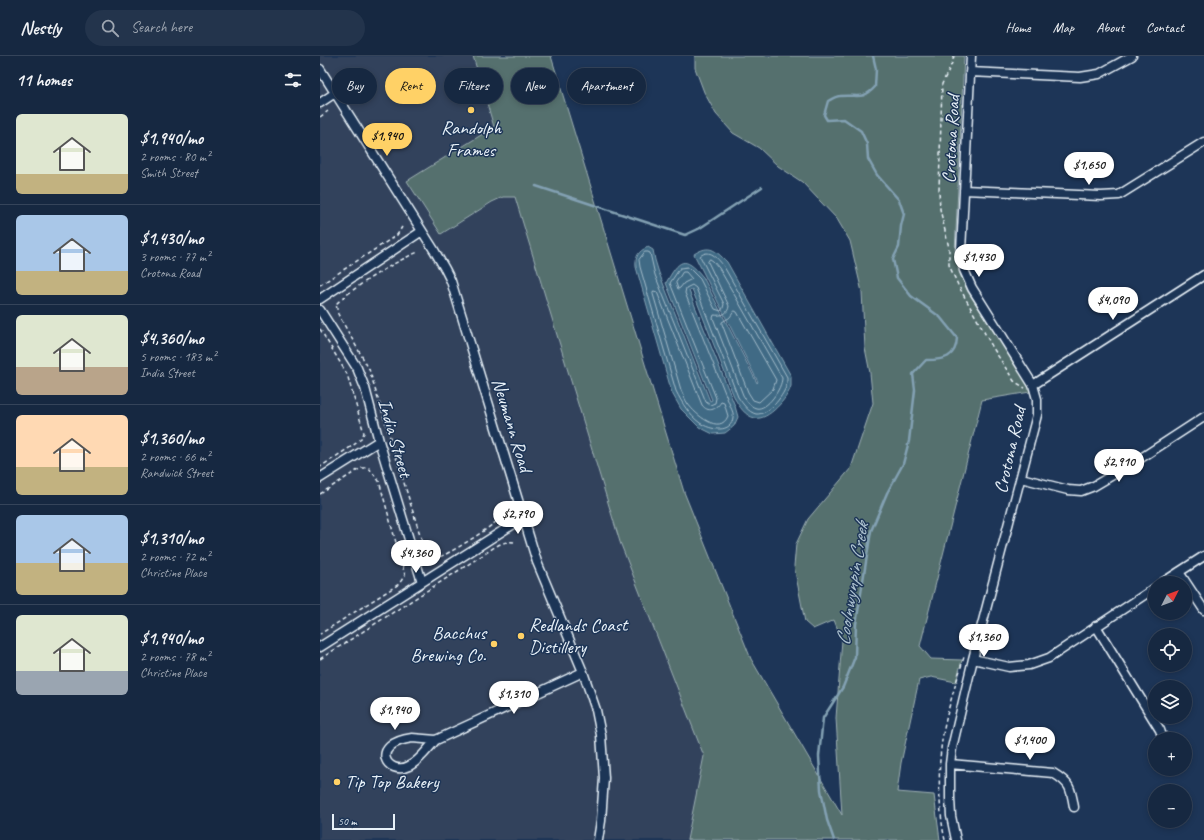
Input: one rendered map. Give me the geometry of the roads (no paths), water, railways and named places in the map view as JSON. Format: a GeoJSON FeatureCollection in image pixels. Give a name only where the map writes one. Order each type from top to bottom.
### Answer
{"type":"FeatureCollection","features":[{"type":"Feature","properties":{"kind":"street","name":"Crotona Road"},"geometry":{"type":"LineString","coordinates":[[956,840],[951,816],[950,764],[955,732],[1037,415],[1037,399],[1033,384],[972,288],[964,270],[961,251],[971,56]]}},
{"type":"Feature","properties":{"kind":"street"},"geometry":{"type":"LineString","coordinates":[[970,72],[1080,77],[1099,74],[1132,56]]}},
{"type":"Feature","properties":{"kind":"street","name":"Neumann Road"},"geometry":{"type":"LineString","coordinates":[[320,69],[332,88]]}},
{"type":"Feature","properties":{"kind":"street"},"geometry":{"type":"LineString","coordinates":[[320,103],[332,95]]}},
{"type":"Feature","properties":{"kind":"street","name":"Neumann Road"},"geometry":{"type":"LineString","coordinates":[[342,104],[451,281],[537,562],[583,672],[596,710],[603,757],[604,778],[598,840]]}},
{"type":"Feature","properties":{"kind":"street"},"geometry":{"type":"LineString","coordinates":[[964,190],[1101,196],[1119,195],[1204,142]]}},
{"type":"Feature","properties":{"kind":"street"},"geometry":{"type":"LineString","coordinates":[[320,299],[422,232]]}},
{"type":"Feature","properties":{"kind":"street"},"geometry":{"type":"LineString","coordinates":[[1033,384],[1204,275]]}},
{"type":"Feature","properties":{"kind":"street","name":"India Street"},"geometry":{"type":"LineString","coordinates":[[320,310],[357,368],[365,388],[379,441],[422,582]]}},
{"type":"Feature","properties":{"kind":"street"},"geometry":{"type":"LineString","coordinates":[[1021,478],[1068,490],[1081,491],[1094,486],[1138,460],[1204,417]]}},
{"type":"Feature","properties":{"kind":"street"},"geometry":{"type":"LineString","coordinates":[[320,478],[379,441]]}},
{"type":"Feature","properties":{"kind":"street"},"geometry":{"type":"LineString","coordinates":[[320,647],[523,518]]}},
{"type":"Feature","properties":{"kind":"street"},"geometry":{"type":"LineString","coordinates":[[1173,576],[1204,556]]}},
{"type":"Feature","properties":{"kind":"street"},"geometry":{"type":"LineString","coordinates":[[1179,572],[1204,610]]}},
{"type":"Feature","properties":{"kind":"street"},"geometry":{"type":"LineString","coordinates":[[973,659],[1009,667],[1029,665],[1050,658],[1148,593]]}},
{"type":"Feature","properties":{"kind":"street"},"geometry":{"type":"LineString","coordinates":[[1096,626],[1161,732]]}},
{"type":"Feature","properties":{"kind":"street"},"geometry":{"type":"LineString","coordinates":[[436,740],[412,738],[394,742],[386,749],[385,756],[387,761],[398,769],[408,767],[416,762],[436,740],[583,672]]}},
{"type":"Feature","properties":{"kind":"street"},"geometry":{"type":"LineString","coordinates":[[950,764],[1053,773],[1064,780],[1071,792],[1074,807]]}},
{"type":"Feature","properties":{"kind":"water"},"geometry":{"type":"Polygon","coordinates":[[[648,247],[653,250],[659,273],[710,401],[712,400],[666,283],[678,265],[682,263],[691,265],[703,277],[757,383],[758,382],[694,254],[704,249],[708,249],[719,254],[727,262],[791,376],[791,386],[789,391],[777,408],[766,416],[755,418],[745,413],[738,405],[692,289],[689,291],[738,417],[734,426],[725,433],[713,434],[699,427],[681,409],[672,393],[636,267],[638,255],[642,250],[648,247]]]}},
{"type":"Feature","properties":{"kind":"waterway","name":"Coolnwynpin Creek"},"geometry":{"type":"LineString","coordinates":[[834,840],[827,820],[821,790],[819,756],[823,718],[843,687],[855,657],[856,624],[871,531],[887,493],[903,464],[909,441],[915,390],[913,374],[926,360],[943,358],[951,354],[956,345],[957,338],[940,317],[911,296],[897,278],[893,259],[899,247],[904,214],[899,200],[877,175],[868,159],[867,144],[861,131],[844,119],[827,120],[824,115],[828,101],[838,96],[863,95],[875,87],[876,69],[873,56]]}},
{"type":"Feature","properties":{"kind":"waterway"},"geometry":{"type":"LineString","coordinates":[[536,186],[685,235],[700,228],[762,187]]}},
{"type":"Feature","properties":{"kind":"place","name":"Randolph Frames"},"geometry":{"type":"Point","coordinates":[471,110]}},
{"type":"Feature","properties":{"kind":"place","name":"Redlands Coast Distillery"},"geometry":{"type":"Point","coordinates":[521,636]}},
{"type":"Feature","properties":{"kind":"place","name":"Bacchus Brewing Co."},"geometry":{"type":"Point","coordinates":[494,644]}},
{"type":"Feature","properties":{"kind":"place","name":"Tip Top Bakery"},"geometry":{"type":"Point","coordinates":[337,782]}}]}
